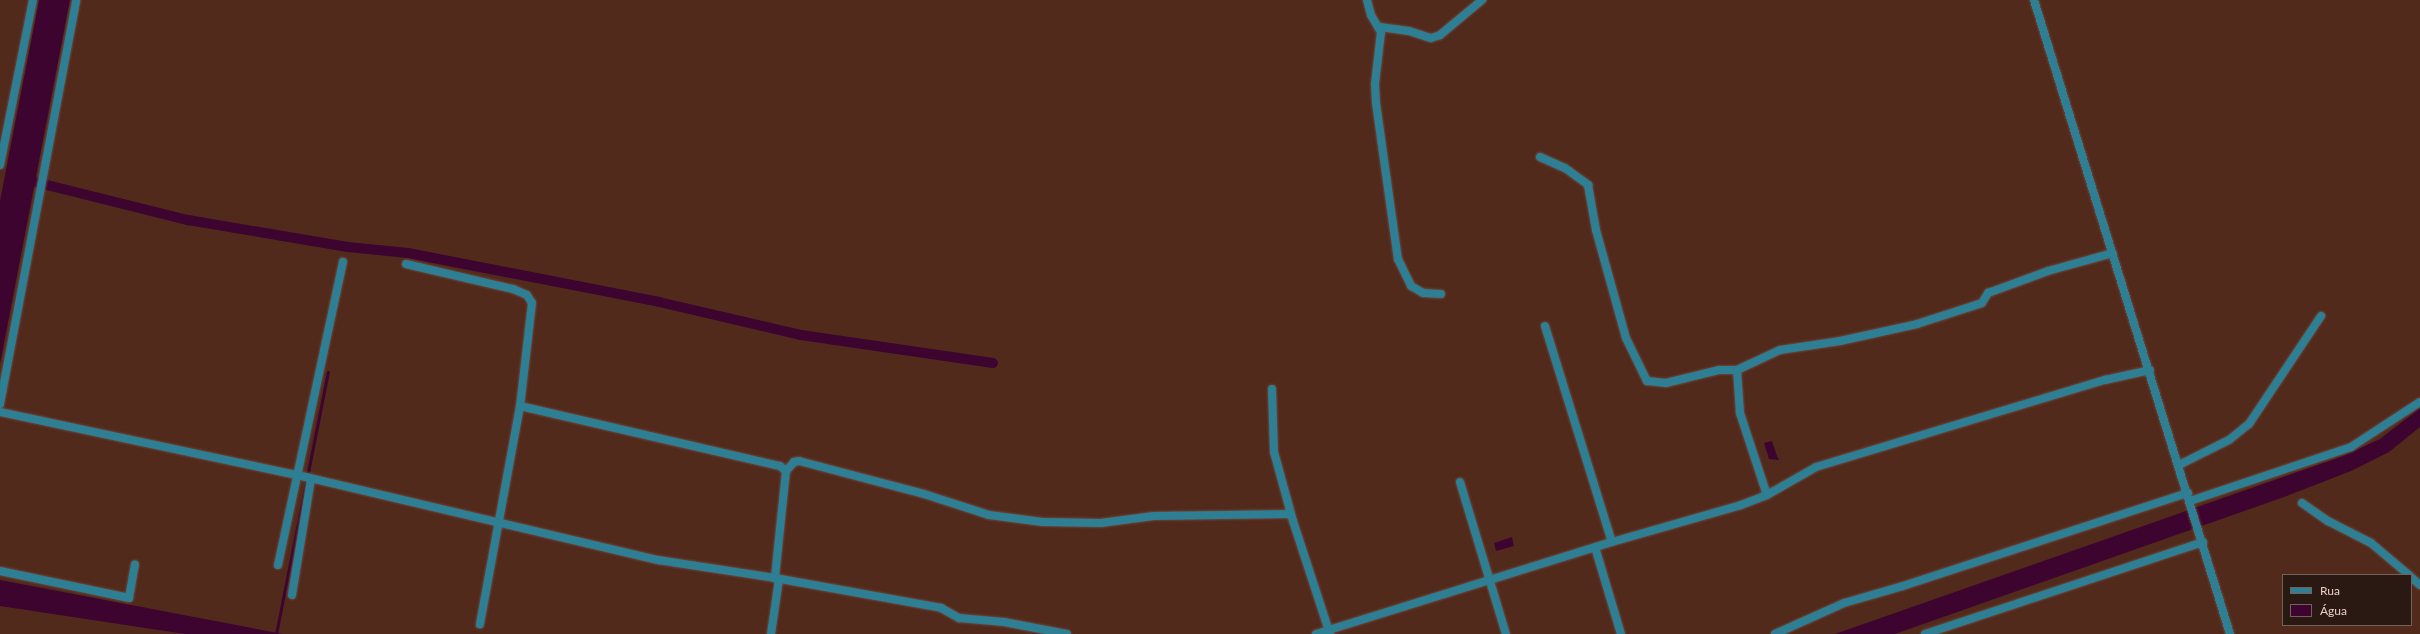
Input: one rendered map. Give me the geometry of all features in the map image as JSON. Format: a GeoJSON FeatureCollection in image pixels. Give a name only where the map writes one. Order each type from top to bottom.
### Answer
{"type":"FeatureCollection","features":[{"type":"Feature","properties":{"kind":"street"},"geometry":{"type":"LineString","coordinates":[[0,165],[33,0]]}},
{"type":"Feature","properties":{"kind":"street"},"geometry":{"type":"LineString","coordinates":[[0,404],[76,0]]}},
{"type":"Feature","properties":{"kind":"street"},"geometry":{"type":"LineString","coordinates":[[1367,0],[1370,15],[1380,27],[1409,31],[1431,38],[1440,35],[1482,0]]}},
{"type":"Feature","properties":{"kind":"street"},"geometry":{"type":"LineString","coordinates":[[2034,0],[2202,539],[2228,633]]}},
{"type":"Feature","properties":{"kind":"street"},"geometry":{"type":"LineString","coordinates":[[1380,27],[1376,103],[1398,259],[1410,286],[1423,293],[1441,294]]}},
{"type":"Feature","properties":{"kind":"street"},"geometry":{"type":"LineString","coordinates":[[1540,157],[1565,168],[1588,185],[1596,230],[1626,338],[1647,381],[1666,383],[1719,370],[1737,370],[1780,350],[1840,341],[1917,324],[1982,303],[1988,293],[2048,271],[2113,253]]}},
{"type":"Feature","properties":{"kind":"street"},"geometry":{"type":"LineString","coordinates":[[278,565],[295,475],[322,368],[343,262]]}},
{"type":"Feature","properties":{"kind":"street"},"geometry":{"type":"LineString","coordinates":[[406,264],[513,289],[527,295],[532,303],[533,315],[520,406],[480,624]]}},
{"type":"Feature","properties":{"kind":"street"},"geometry":{"type":"LineString","coordinates":[[2179,464],[2229,440],[2249,424],[2321,316]]}},
{"type":"Feature","properties":{"kind":"street"},"geometry":{"type":"LineString","coordinates":[[1545,326],[1612,542]]}},
{"type":"Feature","properties":{"kind":"street"},"geometry":{"type":"LineString","coordinates":[[1737,370],[1740,413],[1766,495]]}},
{"type":"Feature","properties":{"kind":"street"},"geometry":{"type":"LineString","coordinates":[[1316,634],[1329,632],[1595,547],[1669,527],[1766,495],[1816,467],[2105,380],[2150,370]]}},
{"type":"Feature","properties":{"kind":"street"},"geometry":{"type":"LineString","coordinates":[[1272,389],[1274,452],[1291,514],[1329,632]]}},
{"type":"Feature","properties":{"kind":"street"},"geometry":{"type":"LineString","coordinates":[[1775,634],[1844,603],[2190,501],[2351,447],[2420,402]]}},
{"type":"Feature","properties":{"kind":"street"},"geometry":{"type":"LineString","coordinates":[[520,406],[780,466],[786,471]]}},
{"type":"Feature","properties":{"kind":"street"},"geometry":{"type":"LineString","coordinates":[[0,412],[295,475],[498,524],[658,560],[777,578],[942,608],[959,618],[1004,622],[1068,634]]}},
{"type":"Feature","properties":{"kind":"street"},"geometry":{"type":"LineString","coordinates":[[770,634],[777,578],[786,471],[794,462],[799,461],[924,494],[989,515],[1043,522],[1101,523],[1154,516],[1291,514]]}},
{"type":"Feature","properties":{"kind":"street"},"geometry":{"type":"LineString","coordinates":[[292,595],[311,479]]}},
{"type":"Feature","properties":{"kind":"street"},"geometry":{"type":"LineString","coordinates":[[1460,482],[1491,580],[1506,634]]}},
{"type":"Feature","properties":{"kind":"street"},"geometry":{"type":"LineString","coordinates":[[2302,503],[2328,521],[2371,543],[2408,574]]}},
{"type":"Feature","properties":{"kind":"street"},"geometry":{"type":"LineString","coordinates":[[1925,634],[2202,539]]}},
{"type":"Feature","properties":{"kind":"street"},"geometry":{"type":"LineString","coordinates":[[1595,547],[1621,634]]}},
{"type":"Feature","properties":{"kind":"street"},"geometry":{"type":"LineString","coordinates":[[0,571],[129,598],[136,565]]}},
{"type":"Feature","properties":{"kind":"street"},"geometry":{"type":"LineString","coordinates":[[2412,578],[2420,585]]}},
{"type":"Feature","properties":{"kind":"water"},"geometry":{"type":"Polygon","coordinates":[[[39,0],[70,0],[0,364],[0,201],[39,0]]]}},
{"type":"Feature","properties":{"kind":"water"},"geometry":{"type":"Polygon","coordinates":[[[2420,408],[2420,427],[2389,452],[2351,471],[2284,497],[1895,634],[1835,634],[2343,456],[2380,439],[2420,408]]]}},
{"type":"Feature","properties":{"kind":"water"},"geometry":{"type":"Polygon","coordinates":[[[1772,441],[1779,460],[1769,459],[1764,443],[1772,441]]]}},
{"type":"Feature","properties":{"kind":"water"},"geometry":{"type":"Polygon","coordinates":[[[1512,537],[1514,546],[1496,551],[1494,543],[1512,537]]]}},
{"type":"Feature","properties":{"kind":"water"},"geometry":{"type":"Polygon","coordinates":[[[0,580],[283,634],[185,634],[0,606],[0,580]]]}},
{"type":"Feature","properties":{"kind":"waterway"},"geometry":{"type":"LineString","coordinates":[[23,179],[188,220],[348,247],[408,253],[659,302],[801,335],[993,363]]}},
{"type":"Feature","properties":{"kind":"waterway"},"geometry":{"type":"LineString","coordinates":[[276,634],[328,372]]}}]}
